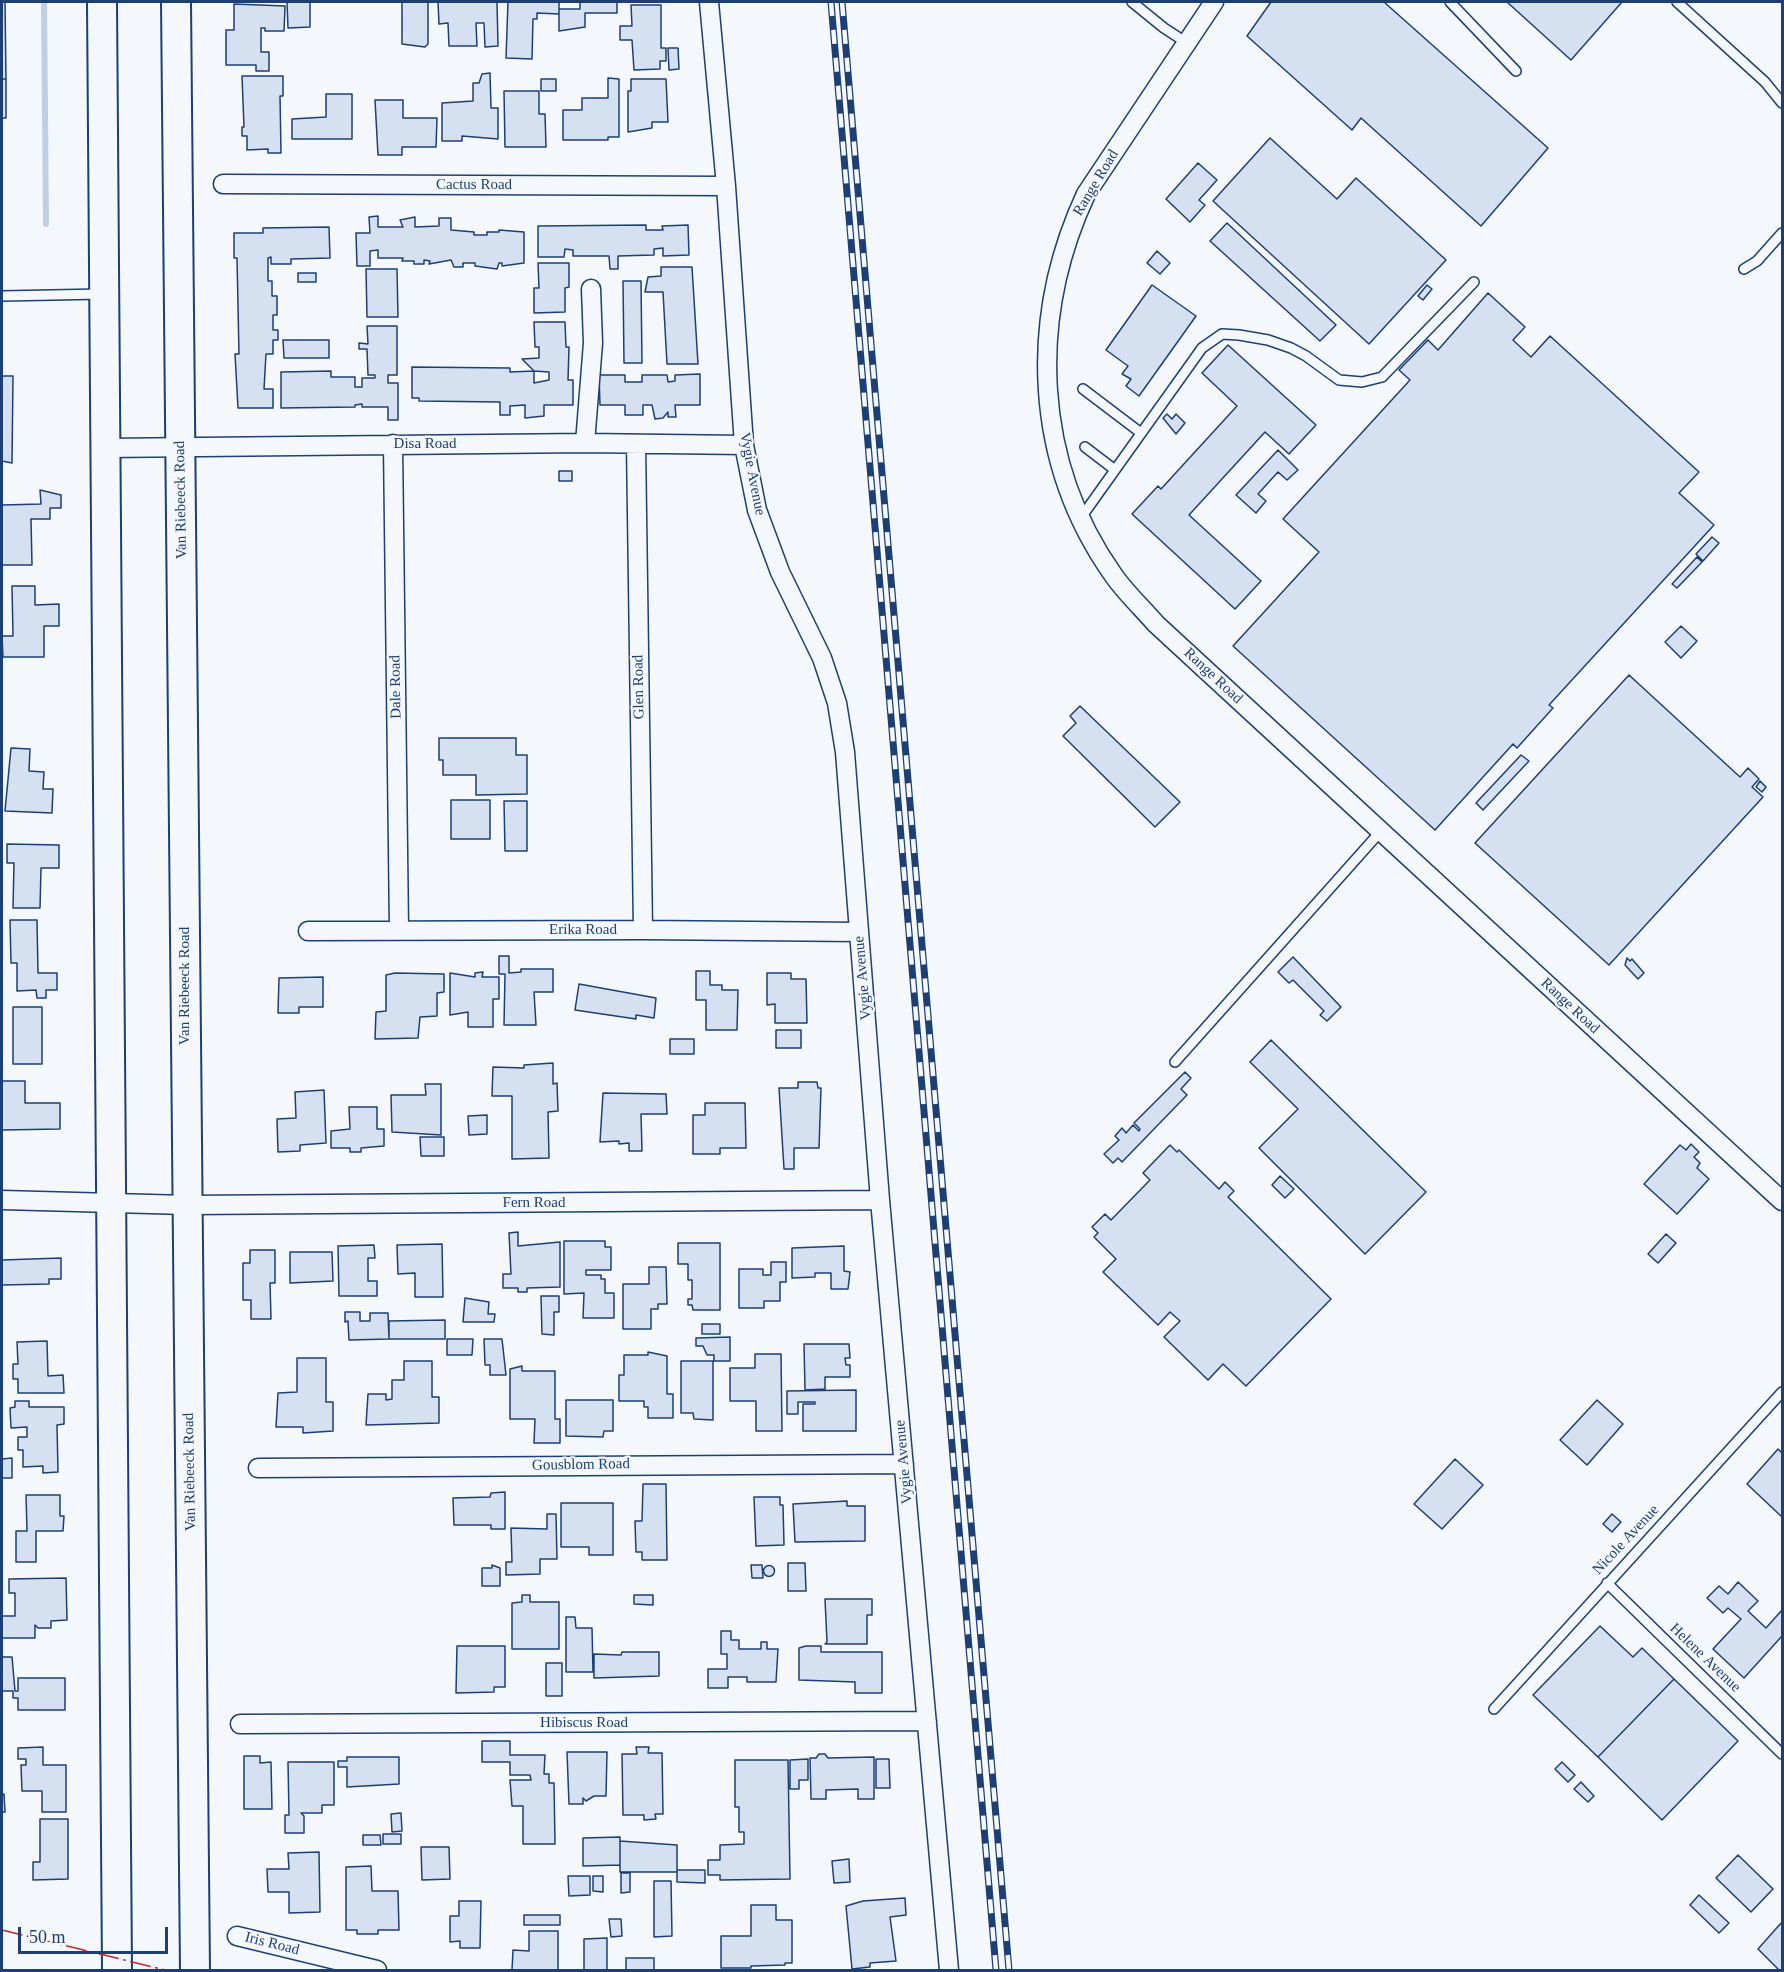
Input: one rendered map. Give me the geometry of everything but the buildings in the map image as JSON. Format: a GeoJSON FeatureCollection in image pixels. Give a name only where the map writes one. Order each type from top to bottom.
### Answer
{"type":"FeatureCollection","features":[{"type":"Feature","properties":{"kind":"main road"},"geometry":{"type":"LineString","coordinates":[[102,2],[112,1060],[110,1203],[117,1971]]}},
{"type":"Feature","properties":{"kind":"main road","name":"Van Riebeeck Road"},"geometry":{"type":"LineString","coordinates":[[176,2],[195,1971]]}},
{"type":"Feature","properties":{"kind":"street","name":"Vygie Avenue"},"geometry":{"type":"LineString","coordinates":[[709,2],[726,186],[744,445],[757,510],[780,572],[822,658],[837,704],[845,752],[880,1200],[949,1971]]}},
{"type":"Feature","properties":{"kind":"street","name":"Range Road"},"geometry":{"type":"LineString","coordinates":[[1214,2],[1086,194],[1070,230],[1056,277],[1047,335],[1047,396],[1059,459],[1080,519],[1115,578],[1156,624],[1782,1202]]}},
{"type":"Feature","properties":{"kind":"street","name":"Cactus Road"},"geometry":{"type":"LineString","coordinates":[[223,184],[726,186]]}},
{"type":"Feature","properties":{"kind":"street"},"geometry":{"type":"LineString","coordinates":[[585,443],[593,343],[591,289]]}},
{"type":"Feature","properties":{"kind":"street","name":"Disa Road"},"geometry":{"type":"LineString","coordinates":[[105,448],[585,443],[744,445]]}},
{"type":"Feature","properties":{"kind":"street","name":"Dale Road"},"geometry":{"type":"LineString","coordinates":[[393,444],[399,930]]}},
{"type":"Feature","properties":{"kind":"street","name":"Glen Road"},"geometry":{"type":"LineString","coordinates":[[636,444],[643,930]]}},
{"type":"Feature","properties":{"kind":"street","name":"Erika Road"},"geometry":{"type":"LineString","coordinates":[[308,932],[643,930],[859,932]]}},
{"type":"Feature","properties":{"kind":"street","name":"Fern Road"},"geometry":{"type":"LineString","coordinates":[[2,1200],[187,1205],[880,1200]]}},
{"type":"Feature","properties":{"kind":"street","name":"Gousblom Road"},"geometry":{"type":"LineString","coordinates":[[258,1468],[904,1464]]}},
{"type":"Feature","properties":{"kind":"street","name":"Hibiscus Road"},"geometry":{"type":"LineString","coordinates":[[240,1724],[927,1721]]}},
{"type":"Feature","properties":{"kind":"street","name":"Iris Road"},"geometry":{"type":"LineString","coordinates":[[237,1936],[377,1971]]}},
{"type":"Feature","properties":{"kind":"lane"},"geometry":{"type":"LineString","coordinates":[[1132,2],[1187,43]]}},
{"type":"Feature","properties":{"kind":"lane"},"geometry":{"type":"LineString","coordinates":[[1450,2],[1516,71]]}},
{"type":"Feature","properties":{"kind":"lane"},"geometry":{"type":"LineString","coordinates":[[1677,2],[1765,82],[1782,103]]}},
{"type":"Feature","properties":{"kind":"lane"},"geometry":{"type":"LineString","coordinates":[[1744,269],[1757,261],[1782,233]]}},
{"type":"Feature","properties":{"kind":"lane"},"geometry":{"type":"LineString","coordinates":[[1080,519],[1202,348],[1222,334],[1268,340],[1306,356],[1339,380],[1362,382],[1382,377],[1474,282]]}},
{"type":"Feature","properties":{"kind":"lane"},"geometry":{"type":"LineString","coordinates":[[2,296],[104,294]]}},
{"type":"Feature","properties":{"kind":"lane"},"geometry":{"type":"LineString","coordinates":[[1083,389],[1141,433]]}},
{"type":"Feature","properties":{"kind":"lane"},"geometry":{"type":"LineString","coordinates":[[1085,447],[1115,470]]}},
{"type":"Feature","properties":{"kind":"lane"},"geometry":{"type":"LineString","coordinates":[[1175,1062],[1381,831]]}},
{"type":"Feature","properties":{"kind":"lane","name":"Nicole Avenue"},"geometry":{"type":"LineString","coordinates":[[1494,1709],[1782,1392]]}},
{"type":"Feature","properties":{"kind":"lane","name":"Helene Avenue"},"geometry":{"type":"LineString","coordinates":[[1607,1583],[1782,1755]]}},
{"type":"Feature","properties":{"kind":"waterway"},"geometry":{"type":"LineString","coordinates":[[44,2],[46,224]]}},
{"type":"Feature","properties":{"kind":"railway"},"geometry":{"type":"LineString","coordinates":[[831,2],[996,1970]]}},
{"type":"Feature","properties":{"kind":"railway"},"geometry":{"type":"LineString","coordinates":[[842,2],[1009,1970]]}},
{"type":"Feature","properties":{"kind":"power"},"geometry":{"type":"LineString","coordinates":[[2,1930],[165,1970]]}}]}
